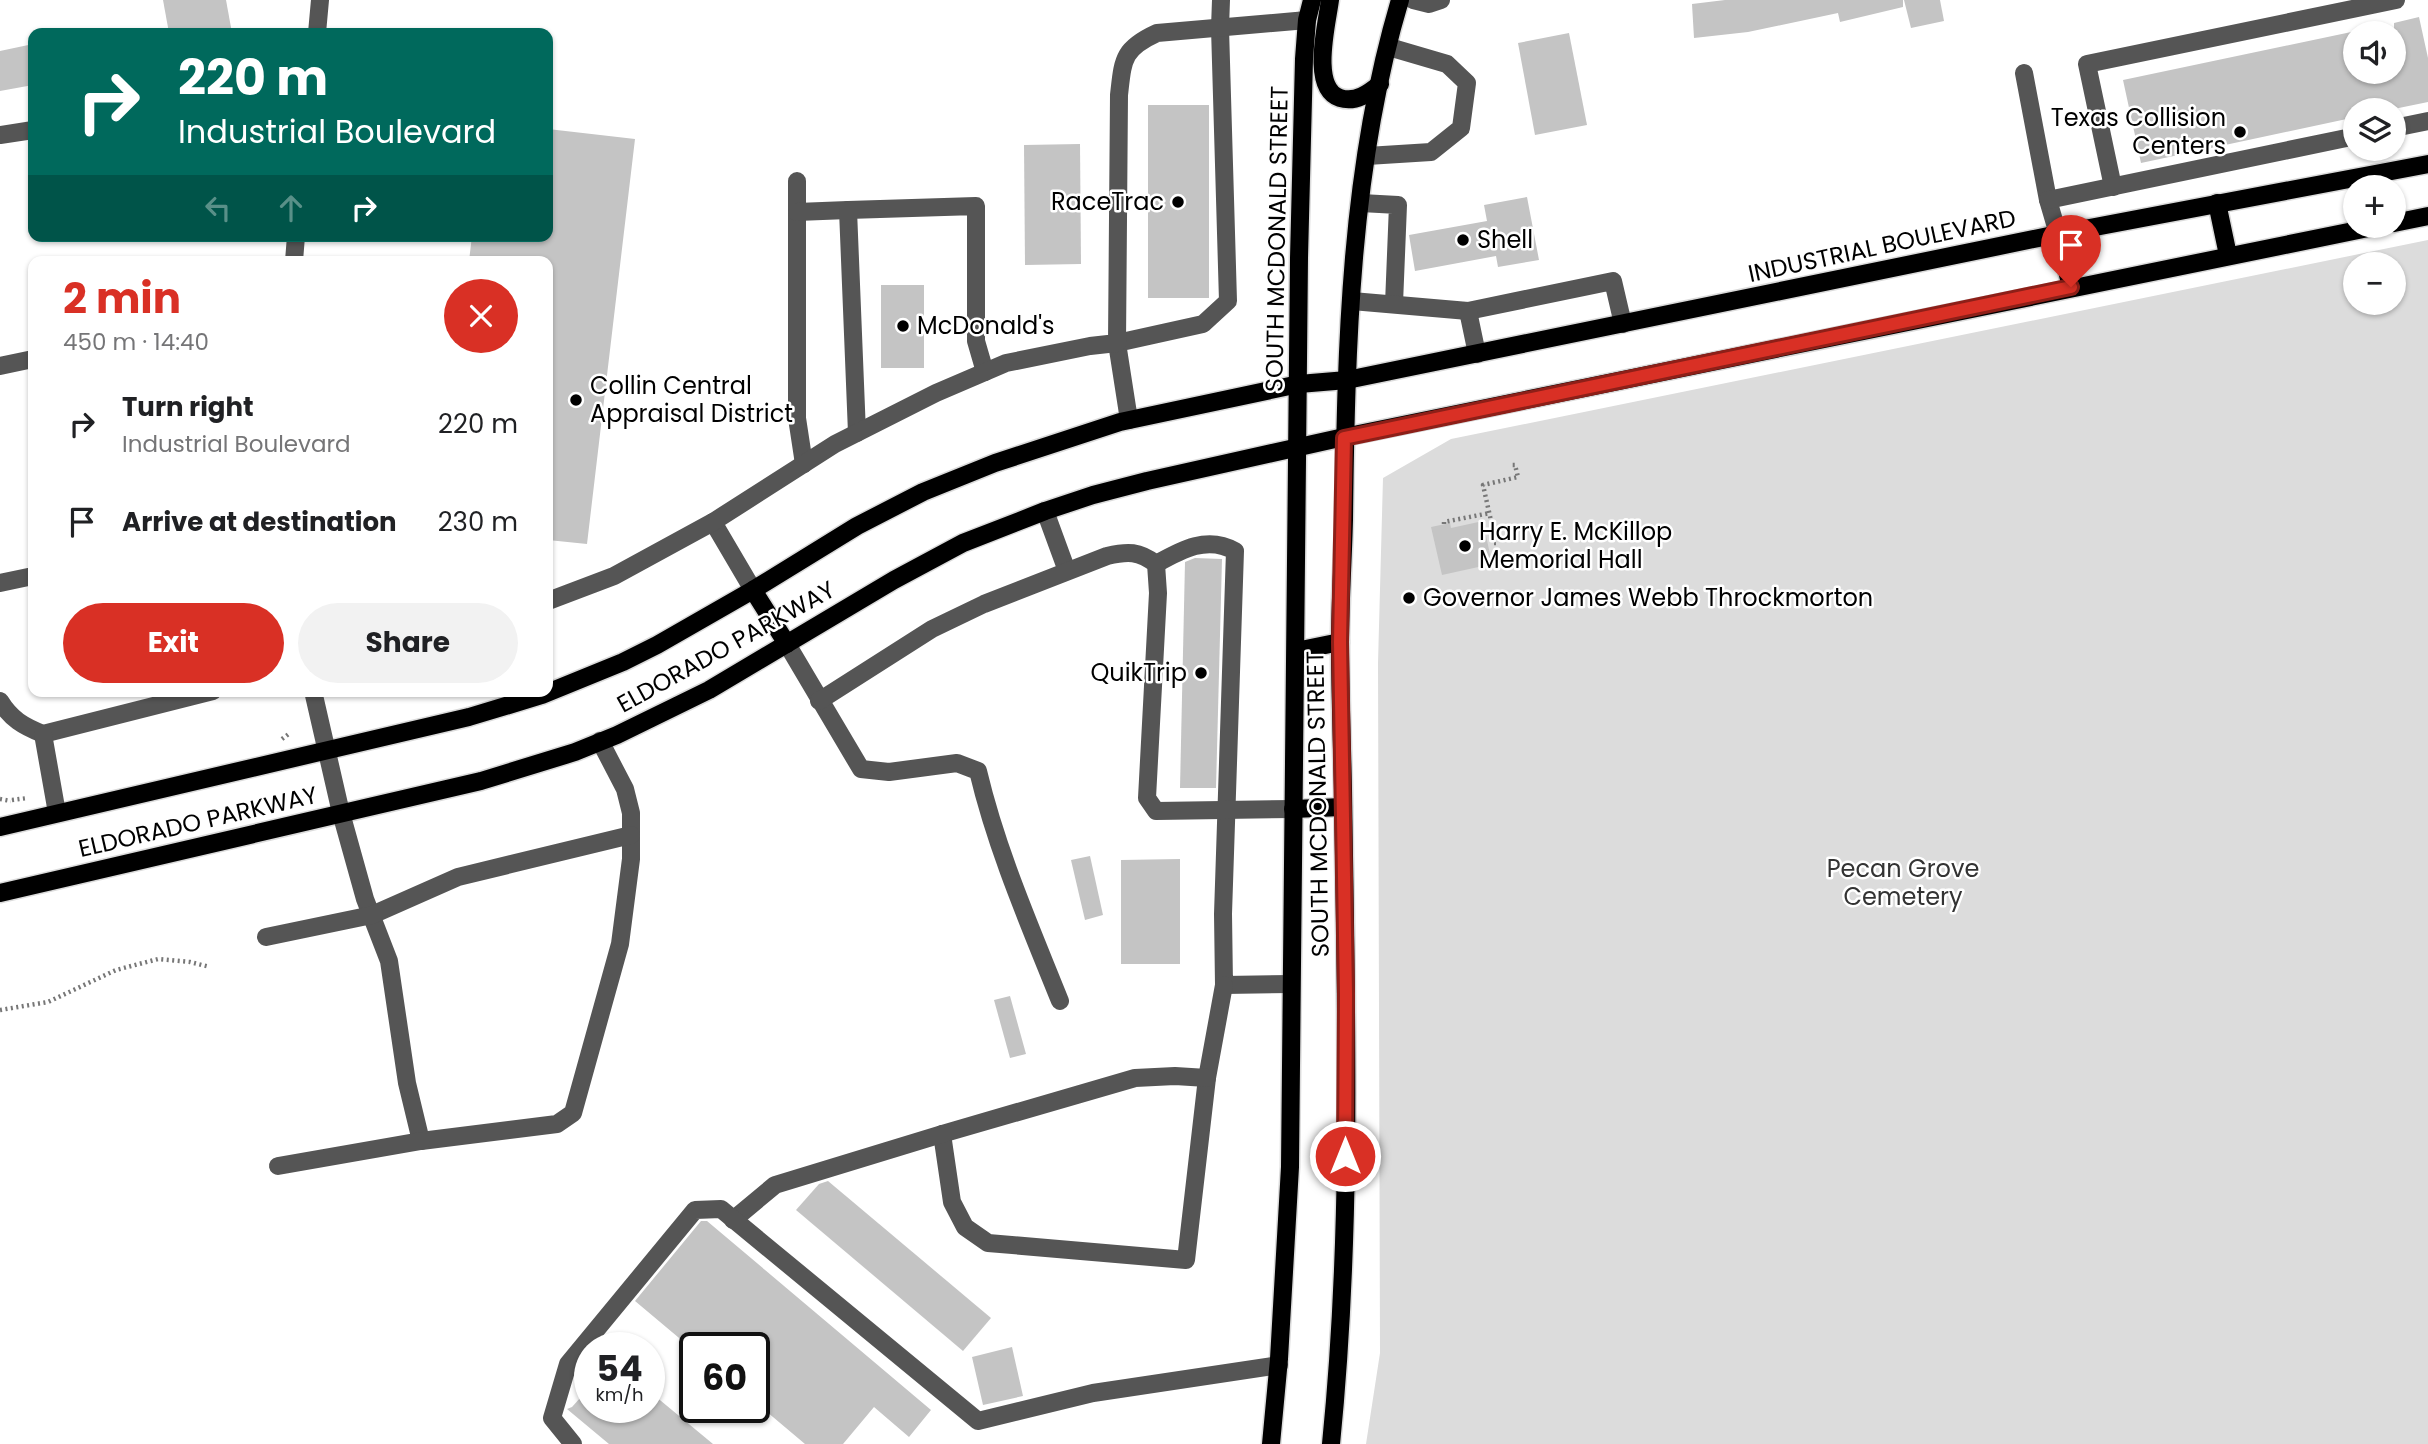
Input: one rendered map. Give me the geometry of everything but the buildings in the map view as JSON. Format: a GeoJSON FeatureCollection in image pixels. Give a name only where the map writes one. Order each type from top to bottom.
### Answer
{"type":"FeatureCollection","features":[{"type":"Feature","properties":{"kind":"main road","name":"SOUTH MCDONALD STREET"},"geometry":{"type":"LineString","coordinates":[[1271,1444],[1279,1365],[1290,1167],[1299,258],[1307,20],[1312,0]]}},
{"type":"Feature","properties":{"kind":"main road"},"geometry":{"type":"LineString","coordinates":[[1330,0],[1322,68],[1325,85],[1337,97],[1346,99],[1362,97],[1380,84]]}},
{"type":"Feature","properties":{"kind":"main road"},"geometry":{"type":"LineString","coordinates":[[1389,0],[1389,44]]}},
{"type":"Feature","properties":{"kind":"main road","name":"SOUTH MCDONALD STREET"},"geometry":{"type":"LineString","coordinates":[[1331,1444],[1345,1237],[1346,994],[1340,642],[1344,438],[1352,301],[1367,156],[1380,84],[1400,0]]}},
{"type":"Feature","properties":{"kind":"main road","name":"INDUSTRIAL BOULEVARD"},"geometry":{"type":"LineString","coordinates":[[1299,384],[1347,380],[2058,234],[2428,164]]}},
{"type":"Feature","properties":{"kind":"main road"},"geometry":{"type":"LineString","coordinates":[[2217,203],[2228,255]]}},
{"type":"Feature","properties":{"kind":"main road"},"geometry":{"type":"LineString","coordinates":[[2406,221],[2428,216]]}},
{"type":"Feature","properties":{"kind":"main road"},"geometry":{"type":"LineString","coordinates":[[1344,438],[2343,233]]}},
{"type":"Feature","properties":{"kind":"main road"},"geometry":{"type":"LineString","coordinates":[[2058,234],[2071,287]]}},
{"type":"Feature","properties":{"kind":"main road","name":"ELDORADO PARKWAY"},"geometry":{"type":"LineString","coordinates":[[553,691],[657,645],[857,526],[923,492],[1055,442],[1129,421],[1299,384]]}},
{"type":"Feature","properties":{"kind":"main road","name":"ELDORADO PARKWAY"},"geometry":{"type":"LineString","coordinates":[[0,893],[531,767],[600,741],[709,690],[923,563],[963,543],[1045,511],[1147,481],[1344,438]]}},
{"type":"Feature","properties":{"kind":"main road"},"geometry":{"type":"LineString","coordinates":[[753,590],[787,644]]}},
{"type":"Feature","properties":{"kind":"main road"},"geometry":{"type":"LineString","coordinates":[[1296,651],[1340,642]]}},
{"type":"Feature","properties":{"kind":"main road","name":"ELDORADO PARKWAY"},"geometry":{"type":"LineString","coordinates":[[0,827],[469,717],[535,697]]}},
{"type":"Feature","properties":{"kind":"main road"},"geometry":{"type":"LineString","coordinates":[[1293,808],[1343,807]]}},
{"type":"Feature","properties":{"kind":"street"},"geometry":{"type":"LineString","coordinates":[[317,28],[320,0]]}},
{"type":"Feature","properties":{"kind":"street"},"geometry":{"type":"LineString","coordinates":[[553,599],[614,576],[713,522],[858,432],[936,393],[1006,363],[1203,324],[1228,300],[1221,0]]}},
{"type":"Feature","properties":{"kind":"street"},"geometry":{"type":"LineString","coordinates":[[1413,0],[1430,4],[1441,0]]}},
{"type":"Feature","properties":{"kind":"street"},"geometry":{"type":"LineString","coordinates":[[2113,187],[2087,64],[2396,0]]}},
{"type":"Feature","properties":{"kind":"street"},"geometry":{"type":"LineString","coordinates":[[1129,421],[1117,343],[1119,95],[1124,60],[1139,41],[1157,33],[1307,20]]}},
{"type":"Feature","properties":{"kind":"street"},"geometry":{"type":"LineString","coordinates":[[1367,156],[1431,152],[1461,128],[1467,83],[1447,64],[1389,44]]}},
{"type":"Feature","properties":{"kind":"street"},"geometry":{"type":"LineString","coordinates":[[2024,73],[2048,200],[2058,234]]}},
{"type":"Feature","properties":{"kind":"street"},"geometry":{"type":"LineString","coordinates":[[2406,126],[2428,121]]}},
{"type":"Feature","properties":{"kind":"street"},"geometry":{"type":"LineString","coordinates":[[0,135],[28,131]]}},
{"type":"Feature","properties":{"kind":"street"},"geometry":{"type":"LineString","coordinates":[[2048,200],[2343,139]]}},
{"type":"Feature","properties":{"kind":"street"},"geometry":{"type":"LineString","coordinates":[[797,181],[797,418],[804,464]]}},
{"type":"Feature","properties":{"kind":"street"},"geometry":{"type":"LineString","coordinates":[[1361,203],[1398,205],[1394,304]]}},
{"type":"Feature","properties":{"kind":"street"},"geometry":{"type":"LineString","coordinates":[[797,212],[976,206],[976,341],[985,372]]}},
{"type":"Feature","properties":{"kind":"street"},"geometry":{"type":"LineString","coordinates":[[848,210],[858,432]]}},
{"type":"Feature","properties":{"kind":"street"},"geometry":{"type":"LineString","coordinates":[[1352,301],[1468,311],[1613,281],[1623,324]]}},
{"type":"Feature","properties":{"kind":"street"},"geometry":{"type":"LineString","coordinates":[[1468,311],[1477,354]]}},
{"type":"Feature","properties":{"kind":"street"},"geometry":{"type":"LineString","coordinates":[[0,366],[28,360]]}},
{"type":"Feature","properties":{"kind":"street"},"geometry":{"type":"LineString","coordinates":[[1045,511],[1067,571]]}},
{"type":"Feature","properties":{"kind":"street"},"geometry":{"type":"LineString","coordinates":[[713,522],[753,590]]}},
{"type":"Feature","properties":{"kind":"street"},"geometry":{"type":"LineString","coordinates":[[942,1134],[952,1202],[965,1227],[988,1243],[1186,1260],[1207,1078],[1224,985],[1234,551],[1223,545],[1188,546],[1156,564]]}},
{"type":"Feature","properties":{"kind":"street"},"geometry":{"type":"LineString","coordinates":[[819,701],[932,629],[984,604],[1107,556],[1127,551],[1144,554],[1156,564],[1158,593],[1147,798],[1156,811],[1293,808]]}},
{"type":"Feature","properties":{"kind":"street"},"geometry":{"type":"LineString","coordinates":[[0,583],[28,577]]}},
{"type":"Feature","properties":{"kind":"street"},"geometry":{"type":"LineString","coordinates":[[787,644],[861,769],[889,772],[957,763],[978,771],[986,807],[1005,862],[1060,1001]]}},
{"type":"Feature","properties":{"kind":"street"},"geometry":{"type":"LineString","coordinates":[[0,701],[9,716],[25,727],[43,734],[189,697]]}},
{"type":"Feature","properties":{"kind":"street"},"geometry":{"type":"LineString","coordinates":[[314,697],[341,813],[365,899],[389,961],[407,1083],[421,1141]]}},
{"type":"Feature","properties":{"kind":"street"},"geometry":{"type":"LineString","coordinates":[[43,734],[57,813]]}},
{"type":"Feature","properties":{"kind":"street"},"geometry":{"type":"LineString","coordinates":[[278,1166],[421,1141],[557,1124],[573,1113],[620,944],[631,859],[631,813],[625,789],[600,741]]}},
{"type":"Feature","properties":{"kind":"street"},"geometry":{"type":"LineString","coordinates":[[266,937],[372,915],[458,877],[631,835]]}},
{"type":"Feature","properties":{"kind":"street"},"geometry":{"type":"LineString","coordinates":[[1224,985],[1291,984]]}},
{"type":"Feature","properties":{"kind":"street"},"geometry":{"type":"LineString","coordinates":[[733,1220],[775,1185],[942,1134],[1135,1078],[1207,1078]]}},
{"type":"Feature","properties":{"kind":"street"},"geometry":{"type":"LineString","coordinates":[[573,1444],[552,1418],[568,1364],[695,1210],[721,1209],[978,1421],[1093,1393],[1279,1365]]}},
{"type":"Feature","properties":{"kind":"path"},"geometry":{"type":"LineString","coordinates":[[1494,543],[1496,542],[1483,485],[1517,477],[1515,464],[1512,465]]}},
{"type":"Feature","properties":{"kind":"path"},"geometry":{"type":"LineString","coordinates":[[1444,524],[1490,513]]}},
{"type":"Feature","properties":{"kind":"path"},"geometry":{"type":"LineString","coordinates":[[0,799],[12,800],[0,808]]}},
{"type":"Feature","properties":{"kind":"path"},"geometry":{"type":"LineString","coordinates":[[0,1010],[48,1002],[116,970],[158,959],[210,967]]}},
{"type":"Feature","properties":{"kind":"green space","name":"Pecan Grove Cemetery"},"geometry":{"type":"Polygon","coordinates":[[[2428,240],[2428,1444],[1366,1444],[1380,1353],[1378,663],[1383,478],[1451,439],[2343,257],[2343,315],[2406,315],[2406,252],[2369,252],[2428,240]]]}},
{"type":"Feature","properties":{"kind":"place","name":"Texas Collision Centers"},"geometry":{"type":"Point","coordinates":[2240,132]}},
{"type":"Feature","properties":{"kind":"place","name":"RaceTrac"},"geometry":{"type":"Point","coordinates":[1178,202]}},
{"type":"Feature","properties":{"kind":"place","name":"Shell"},"geometry":{"type":"Point","coordinates":[1463,240]}},
{"type":"Feature","properties":{"kind":"place","name":"McDonald's"},"geometry":{"type":"Point","coordinates":[903,326]}},
{"type":"Feature","properties":{"kind":"place","name":"Collin Central Appraisal District"},"geometry":{"type":"Point","coordinates":[576,400]}},
{"type":"Feature","properties":{"kind":"place","name":"Harry E. McKillop Memorial Hall"},"geometry":{"type":"Point","coordinates":[1465,546]}},
{"type":"Feature","properties":{"kind":"place","name":"Governor James Webb Throckmorton"},"geometry":{"type":"Point","coordinates":[1409,598]}},
{"type":"Feature","properties":{"kind":"place","name":"QuikTrip"},"geometry":{"type":"Point","coordinates":[1201,673]}},
{"type":"Feature","properties":{"kind":"route"},"geometry":{"type":"LineString","coordinates":[[1345,1156],[1346,994],[1340,642],[1344,438],[2071,287]]}}]}
